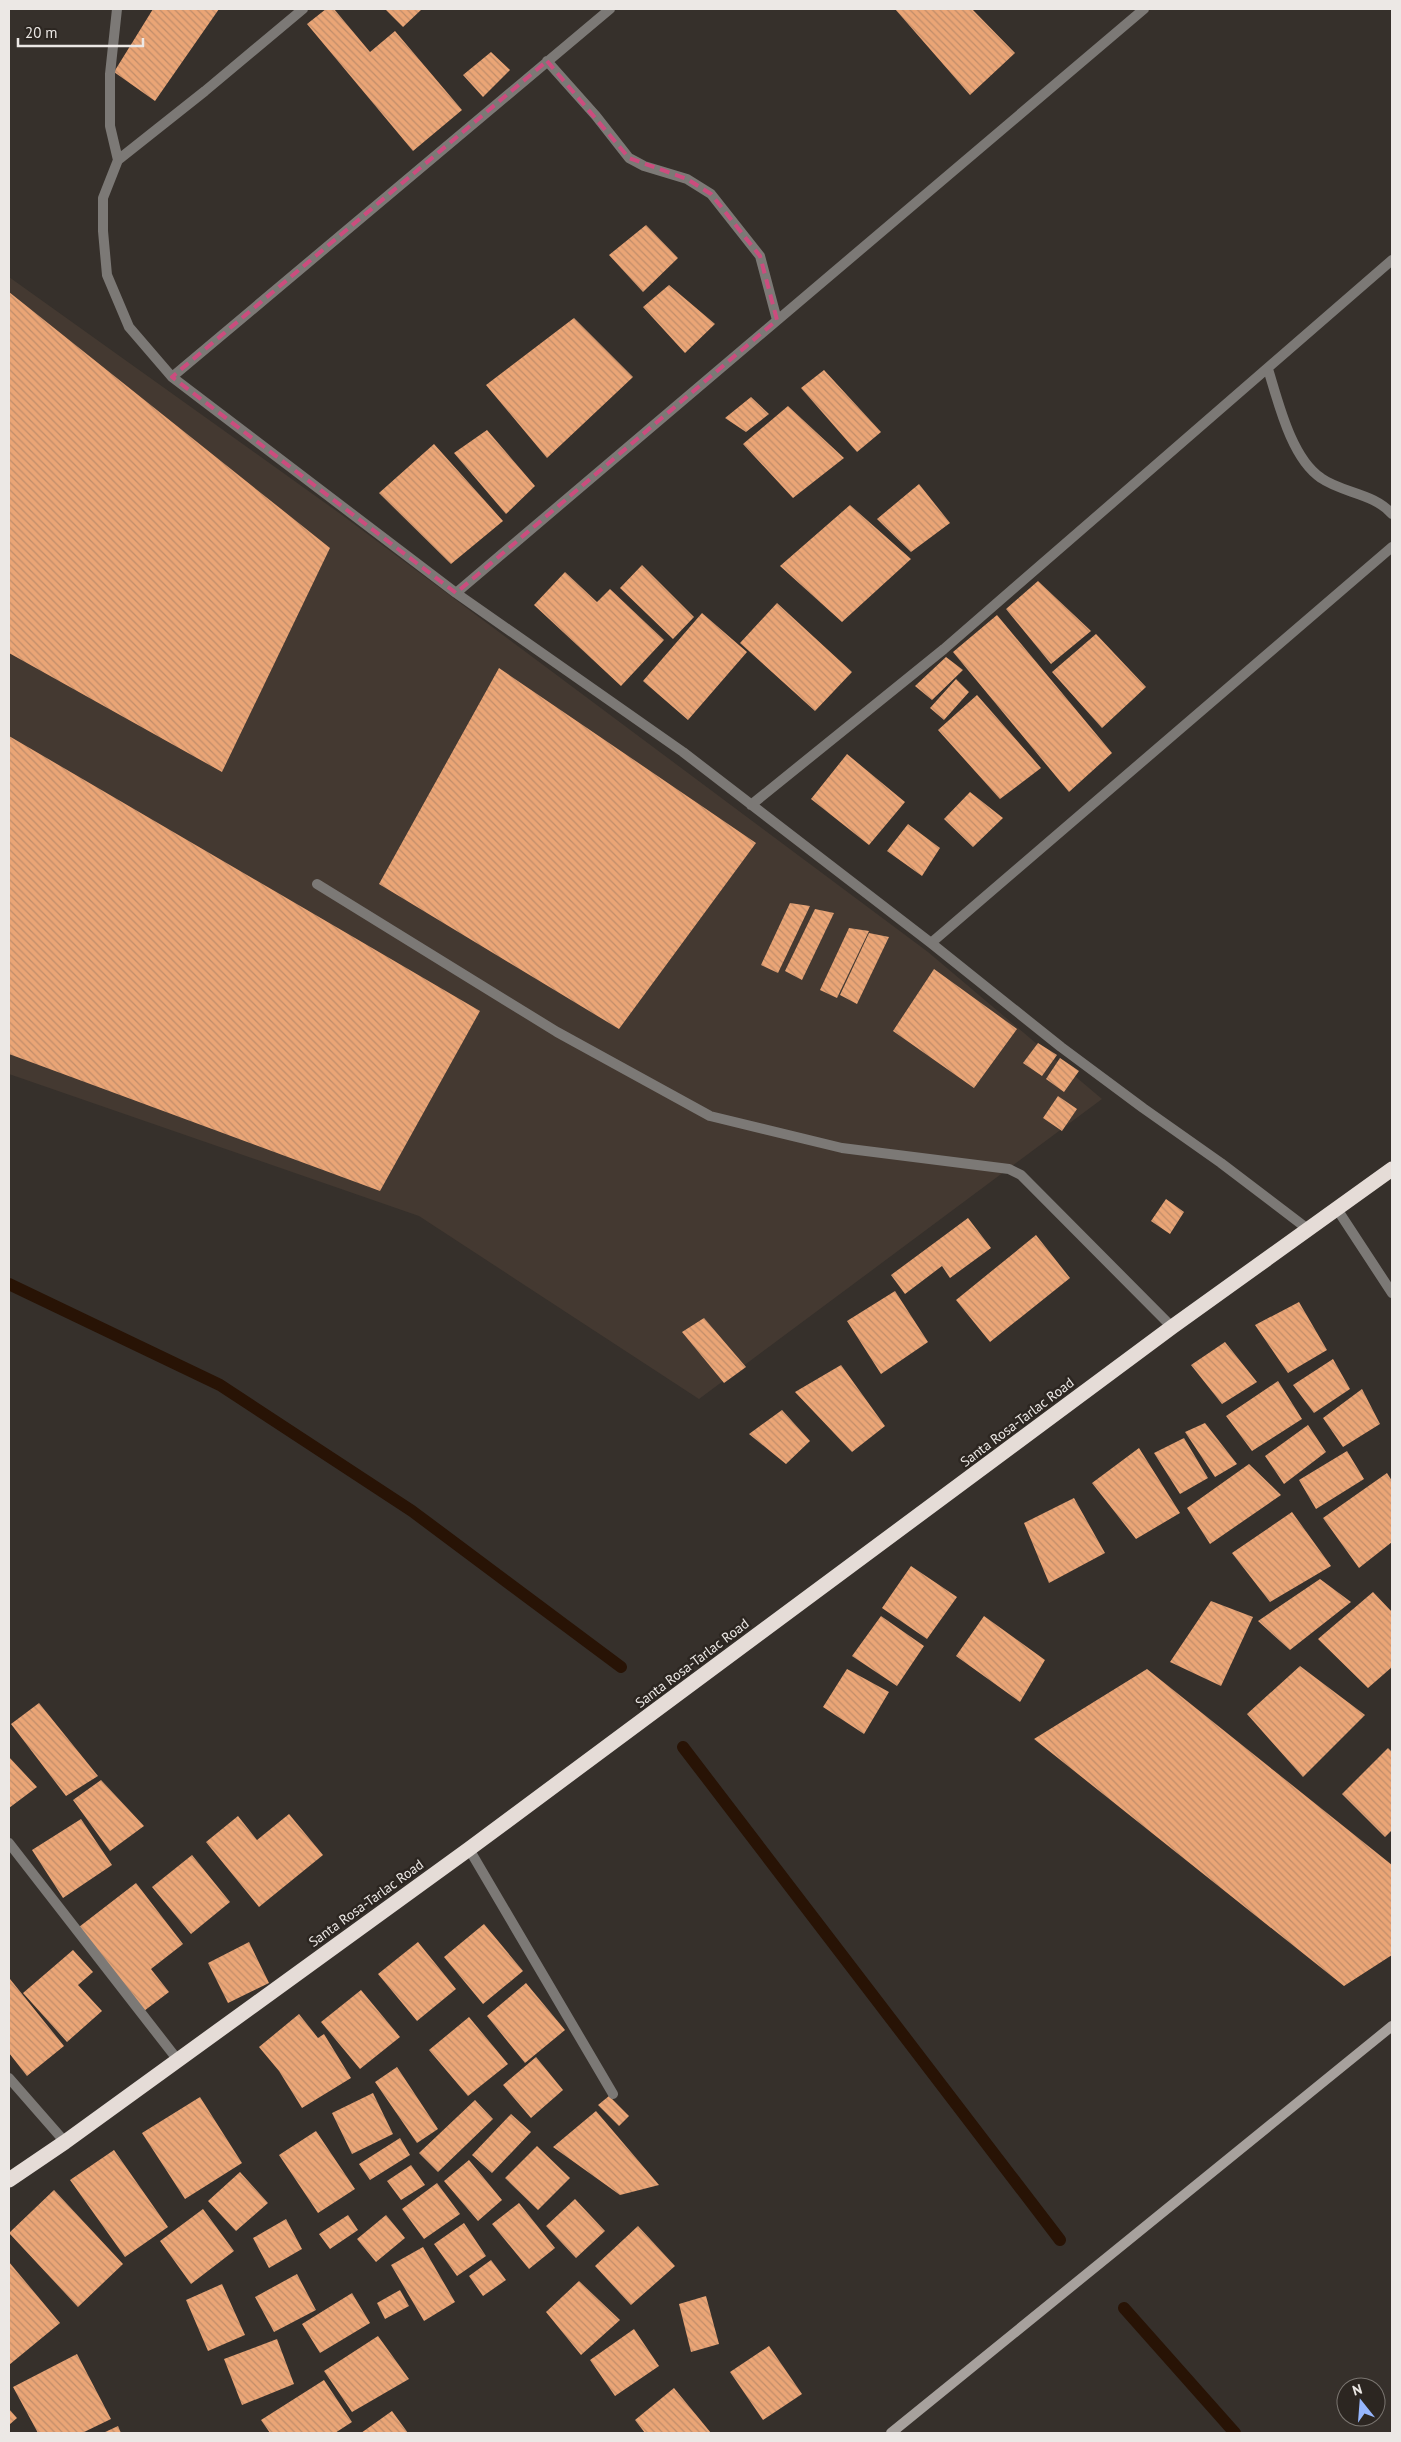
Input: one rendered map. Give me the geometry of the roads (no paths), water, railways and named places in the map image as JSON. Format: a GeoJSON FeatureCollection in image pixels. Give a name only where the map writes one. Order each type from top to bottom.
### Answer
{"type":"FeatureCollection","features":[{"type":"Feature","properties":{"kind":"highway","name":"Santa Rosa-Tarlac Road"},"geometry":{"type":"LineString","coordinates":[[9,2180],[65,2142],[468,1849],[1172,1327],[1392,1169]]}},
{"type":"Feature","properties":{"kind":"street"},"geometry":{"type":"LineString","coordinates":[[117,9],[110,74],[110,126],[118,160]]}},
{"type":"Feature","properties":{"kind":"street"},"geometry":{"type":"LineString","coordinates":[[303,9],[205,91],[118,160],[102,198],[103,231],[107,275],[129,327],[172,377],[456,593],[683,752],[932,943],[1061,1047],[1221,1163],[1309,1230]]}},
{"type":"Feature","properties":{"kind":"street"},"geometry":{"type":"LineString","coordinates":[[172,377],[610,9]]}},
{"type":"Feature","properties":{"kind":"street"},"geometry":{"type":"LineString","coordinates":[[456,593],[1144,9]]}},
{"type":"Feature","properties":{"kind":"street"},"geometry":{"type":"LineString","coordinates":[[547,61],[596,116],[629,158],[644,166],[687,179],[711,194],[760,256],[777,320]]}},
{"type":"Feature","properties":{"kind":"street"},"geometry":{"type":"LineString","coordinates":[[751,805],[944,648],[1392,260]]}},
{"type":"Feature","properties":{"kind":"street"},"geometry":{"type":"LineString","coordinates":[[1268,369],[1287,430],[1308,465],[1321,478],[1371,498],[1392,514]]}},
{"type":"Feature","properties":{"kind":"street"},"geometry":{"type":"LineString","coordinates":[[932,943],[1392,548]]}},
{"type":"Feature","properties":{"kind":"street"},"geometry":{"type":"LineString","coordinates":[[316,884],[557,1032],[710,1116],[842,1148],[1009,1169],[1021,1175],[1172,1327]]}},
{"type":"Feature","properties":{"kind":"street"},"geometry":{"type":"LineString","coordinates":[[1337,1209],[1392,1293]]}},
{"type":"Feature","properties":{"kind":"street"},"geometry":{"type":"LineString","coordinates":[[9,1843],[178,2059]]}},
{"type":"Feature","properties":{"kind":"street"},"geometry":{"type":"LineString","coordinates":[[468,1849],[613,2094]]}},
{"type":"Feature","properties":{"kind":"street"},"geometry":{"type":"LineString","coordinates":[[896,2432],[1392,2026]]}},
{"type":"Feature","properties":{"kind":"street"},"geometry":{"type":"LineString","coordinates":[[9,2078],[65,2142]]}},
{"type":"Feature","properties":{"kind":"waterway"},"geometry":{"type":"LineString","coordinates":[[9,1284],[220,1385],[412,1511],[621,1667]]}},
{"type":"Feature","properties":{"kind":"waterway"},"geometry":{"type":"LineString","coordinates":[[683,1747],[1060,2240]]}},
{"type":"Feature","properties":{"kind":"waterway"},"geometry":{"type":"LineString","coordinates":[[1124,2308],[1235,2433]]}}]}
